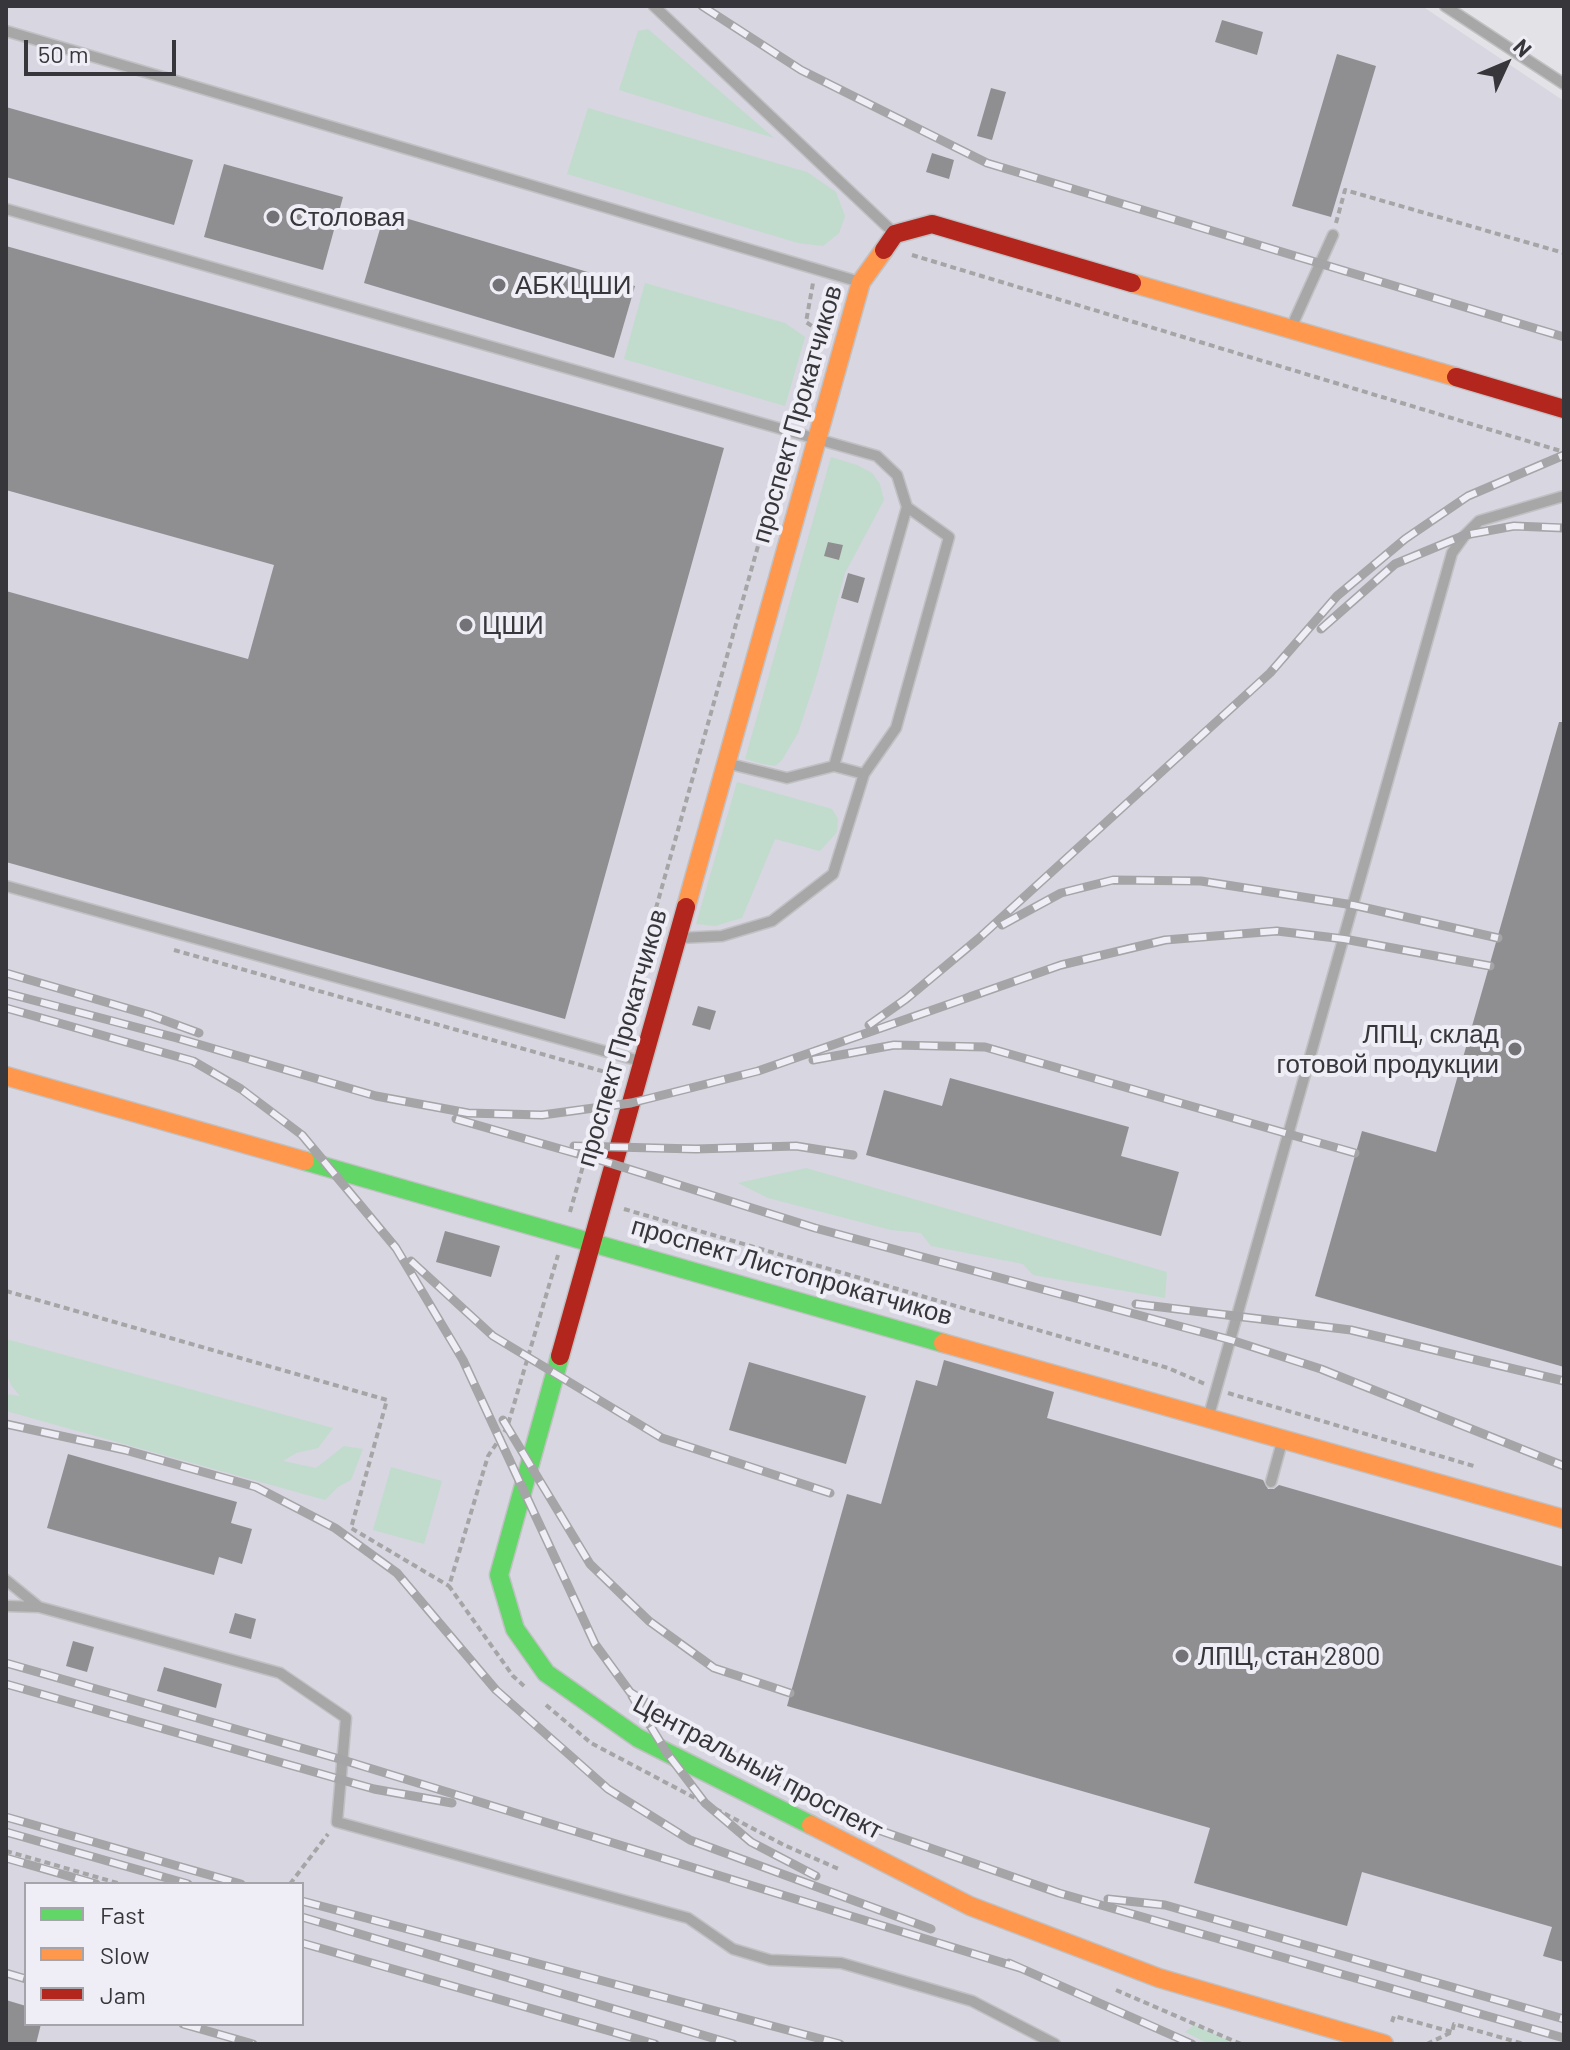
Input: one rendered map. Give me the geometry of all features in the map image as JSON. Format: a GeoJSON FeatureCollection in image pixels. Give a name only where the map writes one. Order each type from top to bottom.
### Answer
{"type":"FeatureCollection","features":[{"type":"Feature","properties":{"kind":"street"},"geometry":{"type":"LineString","coordinates":[[890,241],[932,224],[1564,409]]}},
{"type":"Feature","properties":{"kind":"street","name":"проспект Прокатчиков"},"geometry":{"type":"LineString","coordinates":[[592,1241],[861,282],[890,241]]}},
{"type":"Feature","properties":{"kind":"street","name":"проспект Листопрокатчиков"},"geometry":{"type":"LineString","coordinates":[[6,1076],[1564,1519]]}},
{"type":"Feature","properties":{"kind":"street","name":"Центральный проспект"},"geometry":{"type":"LineString","coordinates":[[592,1241],[499,1575],[515,1629],[546,1673],[638,1738],[970,1906],[1159,1978],[1384,2044]]}},
{"type":"Feature","properties":{"kind":"lane"},"geometry":{"type":"LineString","coordinates":[[654,6],[890,241]]}},
{"type":"Feature","properties":{"kind":"lane"},"geometry":{"type":"LineString","coordinates":[[1445,6],[1564,84]]}},
{"type":"Feature","properties":{"kind":"lane"},"geometry":{"type":"LineString","coordinates":[[6,31],[861,282]]}},
{"type":"Feature","properties":{"kind":"lane"},"geometry":{"type":"LineString","coordinates":[[6,209],[877,456],[897,475],[907,507],[834,766]]}},
{"type":"Feature","properties":{"kind":"lane"},"geometry":{"type":"LineString","coordinates":[[1290,329],[1333,235]]}},
{"type":"Feature","properties":{"kind":"lane"},"geometry":{"type":"LineString","coordinates":[[1209,1416],[1452,553],[1479,521],[1564,496]]}},
{"type":"Feature","properties":{"kind":"lane"},"geometry":{"type":"LineString","coordinates":[[677,938],[722,936],[772,921],[833,874],[864,774],[896,728],[949,537],[907,507]]}},
{"type":"Feature","properties":{"kind":"lane"},"geometry":{"type":"LineString","coordinates":[[726,763],[787,778],[834,766],[864,774]]}},
{"type":"Feature","properties":{"kind":"lane"},"geometry":{"type":"LineString","coordinates":[[6,886],[642,1061]]}},
{"type":"Feature","properties":{"kind":"lane"},"geometry":{"type":"LineString","coordinates":[[1271,1482],[1283,1438]]}},
{"type":"Feature","properties":{"kind":"lane"},"geometry":{"type":"LineString","coordinates":[[6,1580],[39,1607]]}},
{"type":"Feature","properties":{"kind":"lane"},"geometry":{"type":"LineString","coordinates":[[6,1606],[39,1607],[280,1673],[346,1718],[337,1822],[688,1918],[733,1949],[770,1960],[841,1963],[972,2001],[1055,2044]]}},
{"type":"Feature","properties":{"kind":"path"},"geometry":{"type":"LineString","coordinates":[[1339,210],[1345,190],[1564,253]]}},
{"type":"Feature","properties":{"kind":"path"},"geometry":{"type":"LineString","coordinates":[[890,241],[1564,452]]}},
{"type":"Feature","properties":{"kind":"path"},"geometry":{"type":"LineString","coordinates":[[507,1428],[818,330],[806,322],[816,269]]}},
{"type":"Feature","properties":{"kind":"path"},"geometry":{"type":"LineString","coordinates":[[172,950],[609,1073]]}},
{"type":"Feature","properties":{"kind":"path"},"geometry":{"type":"LineString","coordinates":[[603,1203],[1168,1368],[1216,1389],[1488,1471]]}},
{"type":"Feature","properties":{"kind":"path"},"geometry":{"type":"LineString","coordinates":[[6,1291],[387,1400],[351,1528],[449,1586]]}},
{"type":"Feature","properties":{"kind":"path"},"geometry":{"type":"LineString","coordinates":[[292,1882],[337,1822]]}},
{"type":"Feature","properties":{"kind":"path"},"geometry":{"type":"LineString","coordinates":[[6,1851],[114,1882]]}},
{"type":"Feature","properties":{"kind":"path"},"geometry":{"type":"LineString","coordinates":[[1394,2016],[1452,2032]]}},
{"type":"Feature","properties":{"kind":"path"},"geometry":{"type":"LineString","coordinates":[[1452,2032],[1454,2024],[1524,2044]]}},
{"type":"Feature","properties":{"kind":"path"},"geometry":{"type":"LineString","coordinates":[[1427,2044],[1452,2032]]}},
{"type":"Feature","properties":{"kind":"shaded area"},"geometry":{"type":"Polygon","coordinates":[[[6,6],[1422,6],[1564,101],[1564,2044],[6,2044],[6,6]]]}},
{"type":"Feature","properties":{"kind":"green space"},"geometry":{"type":"Polygon","coordinates":[[[648,29],[774,138],[619,90],[638,31],[648,29]]]}},
{"type":"Feature","properties":{"kind":"green space"},"geometry":{"type":"Polygon","coordinates":[[[588,108],[807,172],[836,192],[845,216],[839,233],[823,246],[798,243],[567,174],[588,108]]]}},
{"type":"Feature","properties":{"kind":"green space"},"geometry":{"type":"Polygon","coordinates":[[[645,283],[785,323],[805,337],[785,406],[624,359],[645,283]]]}},
{"type":"Feature","properties":{"kind":"green space"},"geometry":{"type":"Polygon","coordinates":[[[831,457],[872,473],[880,484],[884,500],[845,573],[798,733],[782,760],[775,766],[762,764],[745,759],[831,457]]]}},
{"type":"Feature","properties":{"kind":"green space"},"geometry":{"type":"Polygon","coordinates":[[[737,782],[832,809],[838,819],[837,832],[820,851],[775,839],[742,918],[715,926],[696,924],[737,782]]]}},
{"type":"Feature","properties":{"kind":"green space"},"geometry":{"type":"Polygon","coordinates":[[[806,1168],[1167,1272],[1165,1298],[1033,1275],[1023,1264],[931,1246],[921,1233],[891,1230],[768,1198],[738,1183],[806,1168]]]}},
{"type":"Feature","properties":{"kind":"green space"},"geometry":{"type":"Polygon","coordinates":[[[6,1339],[333,1428],[318,1448],[296,1453],[283,1461],[316,1468],[344,1446],[363,1449],[351,1480],[325,1500],[6,1411],[6,1394],[20,1396],[6,1372],[6,1339]]]}},
{"type":"Feature","properties":{"kind":"green space"},"geometry":{"type":"Polygon","coordinates":[[[391,1467],[442,1481],[424,1544],[373,1530],[391,1467]]]}},
{"type":"Feature","properties":{"kind":"green space"},"geometry":{"type":"Polygon","coordinates":[[[1194,2025],[1244,2044],[1209,2044],[1185,2032],[1194,2025]]]}},
{"type":"Feature","properties":{"kind":"building"},"geometry":{"type":"Polygon","coordinates":[[[1222,20],[1263,32],[1257,55],[1215,42],[1222,20]]]}},
{"type":"Feature","properties":{"kind":"building"},"geometry":{"type":"Polygon","coordinates":[[[1337,54],[1376,66],[1331,217],[1292,206],[1337,54]]]}},
{"type":"Feature","properties":{"kind":"building"},"geometry":{"type":"Polygon","coordinates":[[[991,88],[1006,92],[992,140],[977,136],[991,88]]]}},
{"type":"Feature","properties":{"kind":"building"},"geometry":{"type":"Polygon","coordinates":[[[6,107],[193,160],[174,225],[6,177],[6,107]]]}},
{"type":"Feature","properties":{"kind":"building"},"geometry":{"type":"Polygon","coordinates":[[[932,153],[954,160],[949,179],[926,172],[932,153]]]}},
{"type":"Feature","properties":{"kind":"building","name":"Столовая"},"geometry":{"type":"Polygon","coordinates":[[[224,164],[343,197],[323,270],[204,237],[224,164]]]}},
{"type":"Feature","properties":{"kind":"building","name":"АБК ЦШИ"},"geometry":{"type":"Polygon","coordinates":[[[385,212],[635,286],[614,358],[364,283],[385,212]]]}},
{"type":"Feature","properties":{"kind":"building","name":"ЦШИ"},"geometry":{"type":"Polygon","coordinates":[[[6,246],[724,448],[565,1019],[6,862],[6,591],[248,659],[274,565],[6,490],[6,246]]]}},
{"type":"Feature","properties":{"kind":"building"},"geometry":{"type":"Polygon","coordinates":[[[828,542],[843,545],[839,560],[824,556],[828,542]]]}},
{"type":"Feature","properties":{"kind":"building"},"geometry":{"type":"Polygon","coordinates":[[[848,573],[865,578],[858,603],[841,598],[848,573]]]}},
{"type":"Feature","properties":{"kind":"building","name":"ЛПЦ, склад готовой продукции"},"geometry":{"type":"Polygon","coordinates":[[[1559,722],[1564,722],[1564,1367],[1315,1296],[1362,1131],[1436,1152],[1559,722]]]}},
{"type":"Feature","properties":{"kind":"building"},"geometry":{"type":"Polygon","coordinates":[[[698,1006],[716,1011],[710,1030],[692,1025],[698,1006]]]}},
{"type":"Feature","properties":{"kind":"building"},"geometry":{"type":"Polygon","coordinates":[[[950,1078],[1129,1127],[1121,1156],[1179,1172],[1161,1236],[866,1155],[884,1090],[942,1106],[950,1078]]]}},
{"type":"Feature","properties":{"kind":"building"},"geometry":{"type":"Polygon","coordinates":[[[445,1231],[500,1246],[491,1277],[436,1262],[445,1231]]]}},
{"type":"Feature","properties":{"kind":"building","name":"ЛПЦ, стан 2800"},"geometry":{"type":"Polygon","coordinates":[[[944,1360],[1054,1392],[1047,1418],[1263,1480],[1268,1489],[1279,1485],[1564,1567],[1564,1962],[1543,1956],[1552,1927],[1362,1872],[1347,1926],[1194,1883],[1210,1828],[787,1706],[847,1494],[881,1504],[916,1380],[937,1386],[944,1360]]]}},
{"type":"Feature","properties":{"kind":"building"},"geometry":{"type":"Polygon","coordinates":[[[749,1362],[866,1396],[846,1464],[729,1430],[749,1362]]]}},
{"type":"Feature","properties":{"kind":"building"},"geometry":{"type":"Polygon","coordinates":[[[68,1454],[237,1502],[231,1523],[252,1529],[242,1564],[219,1557],[214,1575],[47,1528],[68,1454]]]}},
{"type":"Feature","properties":{"kind":"building"},"geometry":{"type":"Polygon","coordinates":[[[235,1613],[256,1619],[251,1639],[229,1633],[235,1613]]]}},
{"type":"Feature","properties":{"kind":"building"},"geometry":{"type":"Polygon","coordinates":[[[73,1641],[94,1647],[87,1672],[66,1666],[73,1641]]]}},
{"type":"Feature","properties":{"kind":"building"},"geometry":{"type":"Polygon","coordinates":[[[164,1667],[222,1684],[216,1708],[157,1691],[164,1667]]]}},
{"type":"Feature","properties":{"kind":"building"},"geometry":{"type":"Polygon","coordinates":[[[6,2000],[24,2005],[24,2026],[40,2026],[36,2044],[6,2044],[6,2000]]]}},
{"type":"Feature","properties":{"kind":"railway"},"geometry":{"type":"LineString","coordinates":[[702,6],[801,70],[987,163],[1564,337]]}},
{"type":"Feature","properties":{"kind":"railway"},"geometry":{"type":"LineString","coordinates":[[869,1025],[906,999],[978,939],[1270,673],[1337,596],[1405,539],[1468,496],[1564,455]]}},
{"type":"Feature","properties":{"kind":"railway"},"geometry":{"type":"LineString","coordinates":[[1321,629],[1395,564],[1465,535],[1514,526],[1564,528]]}},
{"type":"Feature","properties":{"kind":"railway"},"geometry":{"type":"LineString","coordinates":[[1002,925],[1061,893],[1113,880],[1201,881],[1353,905],[1498,938]]}},
{"type":"Feature","properties":{"kind":"railway"},"geometry":{"type":"LineString","coordinates":[[6,993],[177,1038],[376,1096],[468,1113],[542,1115],[631,1103],[758,1071],[1061,965],[1165,940],[1277,931],[1344,939],[1490,966]]}},
{"type":"Feature","properties":{"kind":"railway"},"geometry":{"type":"LineString","coordinates":[[6,973],[150,1015],[199,1033]]}},
{"type":"Feature","properties":{"kind":"railway"},"geometry":{"type":"LineString","coordinates":[[6,1008],[193,1061],[241,1089],[302,1135],[396,1248],[463,1360],[595,1644],[630,1692],[740,1762],[867,1826],[1059,1893],[1564,2038]]}},
{"type":"Feature","properties":{"kind":"railway"},"geometry":{"type":"LineString","coordinates":[[813,1060],[894,1045],[985,1047],[1355,1153]]}},
{"type":"Feature","properties":{"kind":"railway"},"geometry":{"type":"LineString","coordinates":[[456,1119],[613,1164],[815,1228],[1231,1340],[1321,1369],[1564,1466]]}},
{"type":"Feature","properties":{"kind":"railway"},"geometry":{"type":"LineString","coordinates":[[574,1146],[696,1149],[796,1146],[853,1155]]}},
{"type":"Feature","properties":{"kind":"railway"},"geometry":{"type":"LineString","coordinates":[[411,1261],[493,1336],[662,1438],[830,1493]]}},
{"type":"Feature","properties":{"kind":"railway"},"geometry":{"type":"LineString","coordinates":[[1136,1304],[1351,1330],[1564,1381]]}},
{"type":"Feature","properties":{"kind":"railway"},"geometry":{"type":"LineString","coordinates":[[503,1420],[590,1564],[649,1621],[714,1668],[790,1693]]}},
{"type":"Feature","properties":{"kind":"railway"},"geometry":{"type":"LineString","coordinates":[[6,1424],[125,1450],[256,1487],[335,1528],[397,1573],[496,1690],[608,1789],[690,1840],[931,1929]]}},
{"type":"Feature","properties":{"kind":"railway"},"geometry":{"type":"LineString","coordinates":[[6,1663],[343,1760],[1020,1968]]}},
{"type":"Feature","properties":{"kind":"railway"},"geometry":{"type":"LineString","coordinates":[[6,1684],[374,1789],[452,1803]]}},
{"type":"Feature","properties":{"kind":"railway"},"geometry":{"type":"LineString","coordinates":[[632,1696],[667,1753],[705,1803],[751,1842],[816,1876]]}},
{"type":"Feature","properties":{"kind":"railway"},"geometry":{"type":"LineString","coordinates":[[6,1817],[234,1882]]}},
{"type":"Feature","properties":{"kind":"railway"},"geometry":{"type":"LineString","coordinates":[[6,1832],[181,1882]]}},
{"type":"Feature","properties":{"kind":"railway"},"geometry":{"type":"LineString","coordinates":[[6,1858],[89,1882]]}},
{"type":"Feature","properties":{"kind":"railway"},"geometry":{"type":"LineString","coordinates":[[1108,1899],[1165,1905],[1564,2019]]}},
{"type":"Feature","properties":{"kind":"railway"},"geometry":{"type":"LineString","coordinates":[[304,1902],[840,2044]]}},
{"type":"Feature","properties":{"kind":"railway"},"geometry":{"type":"LineString","coordinates":[[304,1918],[733,2044]]}},
{"type":"Feature","properties":{"kind":"railway"},"geometry":{"type":"LineString","coordinates":[[304,1944],[655,2044]]}},
{"type":"Feature","properties":{"kind":"railway"},"geometry":{"type":"LineString","coordinates":[[1009,1963],[1192,2044]]}},
{"type":"Feature","properties":{"kind":"railway"},"geometry":{"type":"LineString","coordinates":[[6,1973],[24,1978]]}},
{"type":"Feature","properties":{"kind":"railway"},"geometry":{"type":"LineString","coordinates":[[190,2026],[253,2044]]}},
{"type":"Feature","properties":{"kind":"traffic: fast"},"geometry":{"type":"LineString","coordinates":[[305,1161],[943,1343]]}},
{"type":"Feature","properties":{"kind":"traffic: fast"},"geometry":{"type":"LineString","coordinates":[[560,1356],[499,1575],[515,1629],[546,1673],[638,1738],[811,1825]]}},
{"type":"Feature","properties":{"kind":"traffic: slow"},"geometry":{"type":"LineString","coordinates":[[686,907],[861,282],[884,250]]}},
{"type":"Feature","properties":{"kind":"traffic: slow"},"geometry":{"type":"LineString","coordinates":[[1132,283],[1456,377]]}},
{"type":"Feature","properties":{"kind":"traffic: slow"},"geometry":{"type":"LineString","coordinates":[[6,1076],[305,1161]]}},
{"type":"Feature","properties":{"kind":"traffic: slow"},"geometry":{"type":"LineString","coordinates":[[943,1343],[1564,1519]]}},
{"type":"Feature","properties":{"kind":"traffic: slow"},"geometry":{"type":"LineString","coordinates":[[811,1825],[970,1906],[1159,1978],[1384,2044]]}},
{"type":"Feature","properties":{"kind":"traffic: jam"},"geometry":{"type":"LineString","coordinates":[[884,250],[895,234],[932,224],[1132,283]]}},
{"type":"Feature","properties":{"kind":"traffic: jam"},"geometry":{"type":"LineString","coordinates":[[1456,377],[1564,409]]}},
{"type":"Feature","properties":{"kind":"traffic: jam"},"geometry":{"type":"LineString","coordinates":[[560,1356],[686,907]]}},
{"type":"Feature","properties":{"kind":"place","name":"Столовая"},"geometry":{"type":"Point","coordinates":[273,217]}},
{"type":"Feature","properties":{"kind":"place","name":"АБК ЦШИ"},"geometry":{"type":"Point","coordinates":[499,285]}},
{"type":"Feature","properties":{"kind":"place","name":"ЦШИ"},"geometry":{"type":"Point","coordinates":[466,625]}},
{"type":"Feature","properties":{"kind":"place","name":"ЛПЦ, склад готовой продукции"},"geometry":{"type":"Point","coordinates":[1515,1049]}},
{"type":"Feature","properties":{"kind":"place","name":"ЛПЦ, стан 2800"},"geometry":{"type":"Point","coordinates":[1182,1656]}}]}
